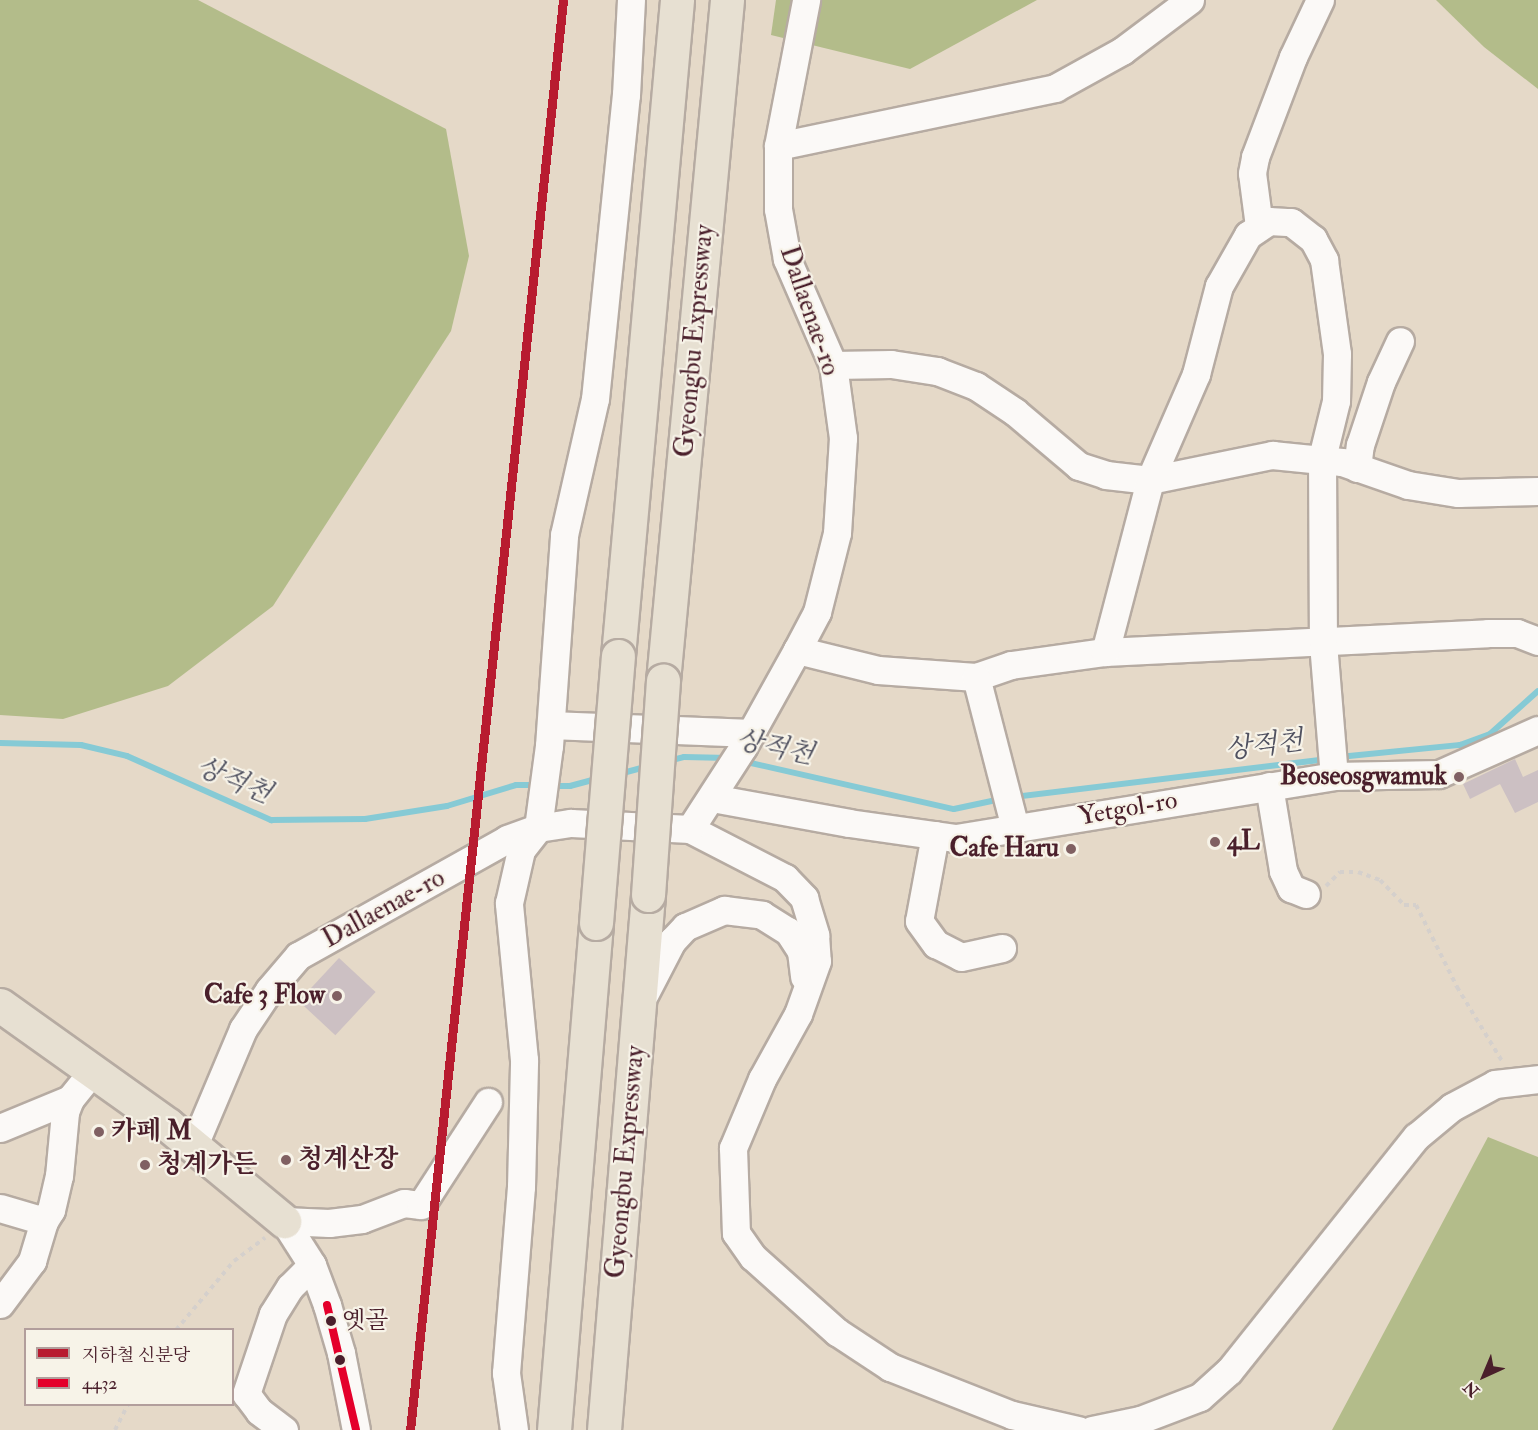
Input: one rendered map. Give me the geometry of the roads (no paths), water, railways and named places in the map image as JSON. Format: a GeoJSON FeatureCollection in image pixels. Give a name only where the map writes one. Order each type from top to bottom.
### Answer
{"type":"FeatureCollection","features":[{"type":"Feature","properties":{"kind":"main road","name":"Gyeongbu Expressway"},"geometry":{"type":"LineString","coordinates":[[554,1430],[618,656],[677,0]]}},
{"type":"Feature","properties":{"kind":"main road","name":"Gyeongbu Expressway"},"geometry":{"type":"LineString","coordinates":[[604,1430],[648,895],[663,681],[727,0]]}},
{"type":"Feature","properties":{"kind":"main road"},"geometry":{"type":"LineString","coordinates":[[0,1005],[94,1069],[194,1144],[284,1221]]}},
{"type":"Feature","properties":{"kind":"street"},"geometry":{"type":"LineString","coordinates":[[514,1430],[506,1373],[521,1187],[524,1060],[508,903],[521,850],[538,828],[550,736],[552,675],[564,535],[595,399],[626,95],[631,0]]}},
{"type":"Feature","properties":{"kind":"street","name":"Dallaenae-ro"},"geometry":{"type":"LineString","coordinates":[[718,788],[817,612],[837,532],[843,438],[833,365],[787,259],[778,209],[778,146],[806,0]]}},
{"type":"Feature","properties":{"kind":"street"},"geometry":{"type":"LineString","coordinates":[[778,146],[1055,88],[1122,51],[1190,0]]}},
{"type":"Feature","properties":{"kind":"street"},"geometry":{"type":"LineString","coordinates":[[1258,226],[1252,173],[1255,157],[1293,57],[1320,0]]}},
{"type":"Feature","properties":{"kind":"street"},"geometry":{"type":"LineString","coordinates":[[1105,652],[1150,480],[1196,374],[1219,286],[1240,245],[1258,226],[1269,221],[1292,222],[1313,239],[1324,260],[1334,325],[1336,401],[1322,458],[1323,643],[1334,776]]}},
{"type":"Feature","properties":{"kind":"street"},"geometry":{"type":"LineString","coordinates":[[1358,468],[1360,445],[1381,382],[1401,341]]}},
{"type":"Feature","properties":{"kind":"street"},"geometry":{"type":"LineString","coordinates":[[833,365],[891,364],[937,371],[992,394],[1079,466],[1106,475],[1150,480],[1272,455],[1322,458],[1408,485],[1458,493],[1538,491]]}},
{"type":"Feature","properties":{"kind":"street"},"geometry":{"type":"LineString","coordinates":[[797,650],[878,669],[975,677],[1011,665],[1105,652],[1323,643],[1488,633],[1517,633],[1538,640]]}},
{"type":"Feature","properties":{"kind":"street"},"geometry":{"type":"LineString","coordinates":[[975,677],[1010,808]]}},
{"type":"Feature","properties":{"kind":"street","name":"Yetgol-ro"},"geometry":{"type":"LineString","coordinates":[[718,788],[956,838],[1010,808],[1269,786],[1334,776],[1439,774],[1538,730]]}},
{"type":"Feature","properties":{"kind":"street"},"geometry":{"type":"LineString","coordinates":[[550,736],[747,740]]}},
{"type":"Feature","properties":{"kind":"street"},"geometry":{"type":"LineString","coordinates":[[1269,786],[1282,871],[1291,888],[1306,894]]}},
{"type":"Feature","properties":{"kind":"street"},"geometry":{"type":"LineString","coordinates":[[718,788],[690,829],[785,878],[804,898],[815,935],[817,961],[798,1014],[762,1078],[733,1148],[736,1233],[753,1257],[837,1332],[890,1367],[1012,1415],[1078,1430]]}},
{"type":"Feature","properties":{"kind":"street","name":"Dallaenae-ro"},"geometry":{"type":"LineString","coordinates":[[194,1144],[243,1029],[269,990],[298,956],[507,839],[538,828],[571,823],[690,829]]}},
{"type":"Feature","properties":{"kind":"street"},"geometry":{"type":"LineString","coordinates":[[935,835],[919,921],[936,944],[961,957],[1002,948]]}},
{"type":"Feature","properties":{"kind":"street"},"geometry":{"type":"LineString","coordinates":[[638,1018],[654,970],[672,941],[685,927],[724,910],[762,915],[777,922],[796,942],[804,964],[798,1014]]}},
{"type":"Feature","properties":{"kind":"street"},"geometry":{"type":"LineString","coordinates":[[0,1304],[33,1261],[44,1221],[51,1210],[59,1176],[61,1126],[70,1099],[94,1069]]}},
{"type":"Feature","properties":{"kind":"street"},"geometry":{"type":"LineString","coordinates":[[1092,1430],[1140,1420],[1200,1398],[1229,1371],[1416,1137],[1452,1107],[1495,1084],[1527,1080]]}},
{"type":"Feature","properties":{"kind":"street"},"geometry":{"type":"LineString","coordinates":[[0,1128],[70,1099]]}},
{"type":"Feature","properties":{"kind":"street"},"geometry":{"type":"LineString","coordinates":[[284,1221],[329,1223],[362,1219],[404,1203],[421,1205],[488,1102]]}},
{"type":"Feature","properties":{"kind":"street"},"geometry":{"type":"LineString","coordinates":[[0,1208],[44,1221]]}},
{"type":"Feature","properties":{"kind":"street"},"geometry":{"type":"LineString","coordinates":[[284,1221],[312,1265],[341,1353],[356,1430]]}},
{"type":"Feature","properties":{"kind":"street"},"geometry":{"type":"LineString","coordinates":[[284,1430],[259,1411],[246,1394],[273,1314],[290,1287],[312,1265]]}},
{"type":"Feature","properties":{"kind":"waterway","name":"상적천"},"geometry":{"type":"LineString","coordinates":[[1339,757],[1460,745],[1490,734],[1538,691]]}},
{"type":"Feature","properties":{"kind":"waterway","name":"상적천"},"geometry":{"type":"LineString","coordinates":[[0,743],[81,745],[127,756],[271,820],[365,819],[447,806],[516,785],[538,785]]}},
{"type":"Feature","properties":{"kind":"waterway","name":"상적천"},"geometry":{"type":"LineString","coordinates":[[668,761],[684,757],[729,758]]}},
{"type":"Feature","properties":{"kind":"waterway","name":"상적천"},"geometry":{"type":"LineString","coordinates":[[1014,797],[1326,759]]}},
{"type":"Feature","properties":{"kind":"waterway","name":"상적천"},"geometry":{"type":"LineString","coordinates":[[742,761],[954,809],[1001,799]]}},
{"type":"Feature","properties":{"kind":"waterway","name":"상적천"},"geometry":{"type":"LineString","coordinates":[[619,774],[646,767]]}},
{"type":"Feature","properties":{"kind":"waterway","name":"상적천"},"geometry":{"type":"LineString","coordinates":[[551,786],[570,786],[597,779]]}},
{"type":"Feature","properties":{"kind":"metro line","name":"신분당"},"geometry":{"type":"LineString","coordinates":[[410,1430],[563,0]]}},
{"type":"Feature","properties":{"kind":"place","name":"Beoseosgwamuk"},"geometry":{"type":"Point","coordinates":[1459,777]}},
{"type":"Feature","properties":{"kind":"place","name":"4L"},"geometry":{"type":"Point","coordinates":[1215,842]}},
{"type":"Feature","properties":{"kind":"place","name":"Cafe Haru"},"geometry":{"type":"Point","coordinates":[1071,849]}},
{"type":"Feature","properties":{"kind":"place","name":"Cafe 3 Flow"},"geometry":{"type":"Point","coordinates":[337,996]}},
{"type":"Feature","properties":{"kind":"place","name":"카페 M"},"geometry":{"type":"Point","coordinates":[99,1132]}},
{"type":"Feature","properties":{"kind":"place","name":"청계산장"},"geometry":{"type":"Point","coordinates":[286,1160]}},
{"type":"Feature","properties":{"kind":"place","name":"청계가든"},"geometry":{"type":"Point","coordinates":[145,1165]}},
{"type":"Feature","properties":{"kind":"place","name":"옛골"},"geometry":{"type":"Point","coordinates":[331,1321]}}]}
